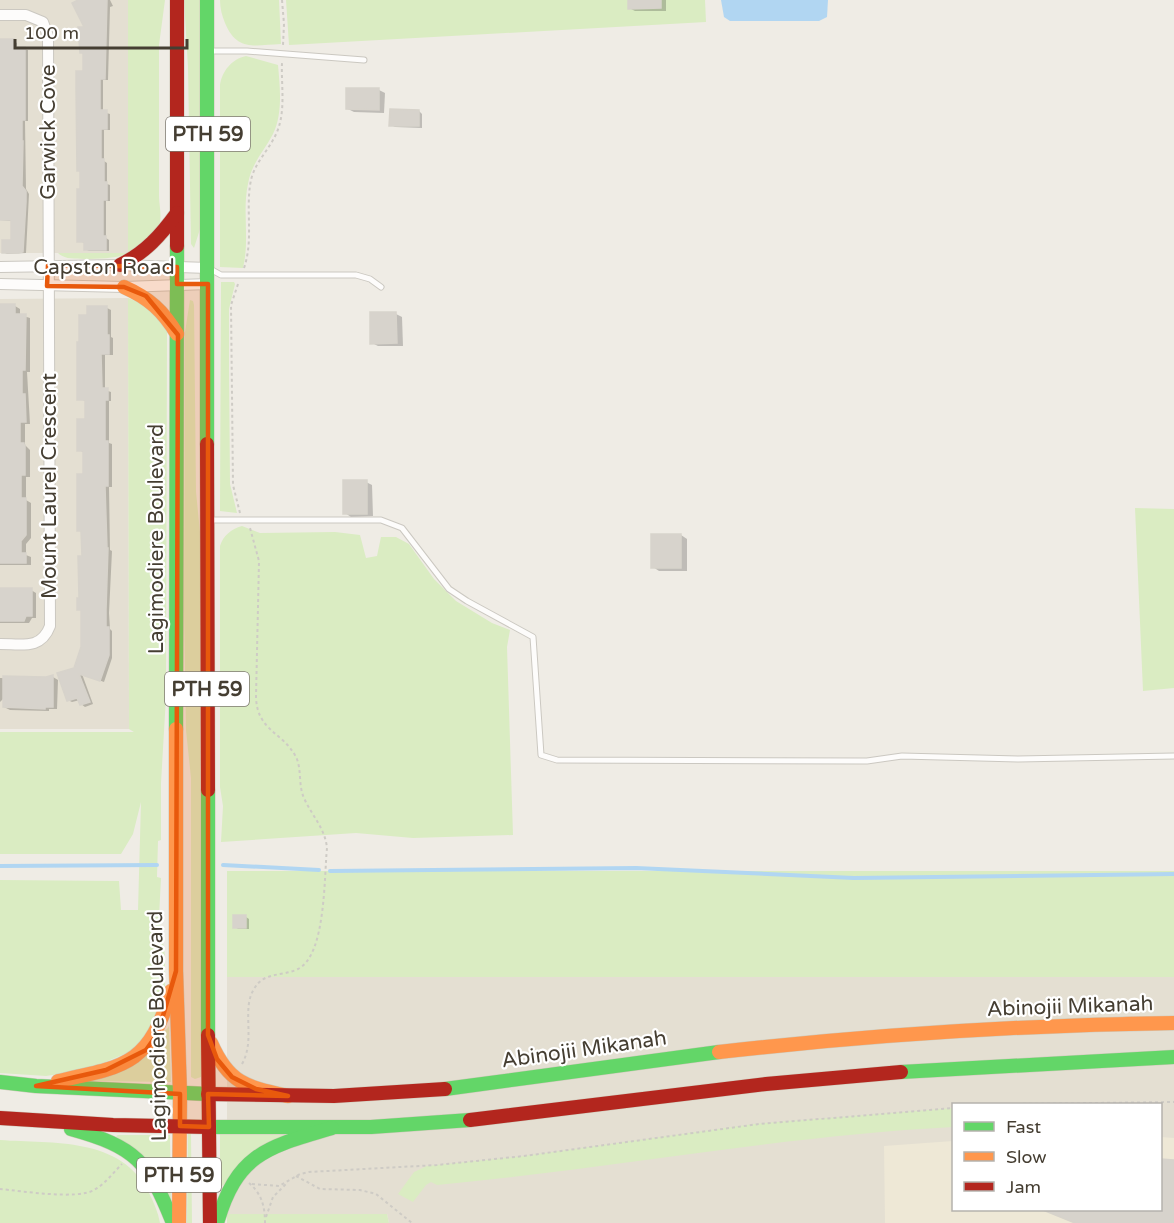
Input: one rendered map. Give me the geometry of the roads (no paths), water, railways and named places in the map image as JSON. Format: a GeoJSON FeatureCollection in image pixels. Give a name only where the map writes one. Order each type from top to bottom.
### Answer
{"type":"FeatureCollection","features":[{"type":"Feature","properties":{"kind":"main road","name":"Lagimodiere Boulevard"},"geometry":{"type":"LineString","coordinates":[[177,0],[176,971],[180,1094],[179,1223]]}},
{"type":"Feature","properties":{"kind":"main road","name":"PTH 59"},"geometry":{"type":"LineString","coordinates":[[207,0],[210,1223]]}},
{"type":"Feature","properties":{"kind":"main road"},"geometry":{"type":"LineString","coordinates":[[120,265],[135,259],[151,247],[177,213]]}},
{"type":"Feature","properties":{"kind":"main road"},"geometry":{"type":"LineString","coordinates":[[124,287],[146,296],[159,306],[178,335]]}},
{"type":"Feature","properties":{"kind":"main road"},"geometry":{"type":"LineString","coordinates":[[36,1086],[106,1071],[129,1061],[146,1050],[158,1033],[176,971]]}},
{"type":"Feature","properties":{"kind":"main road","name":"Abinojii Mikanah"},"geometry":{"type":"LineString","coordinates":[[0,1082],[180,1094],[288,1096],[386,1093],[458,1088],[686,1056],[887,1036],[1102,1024],[1174,1023]]}},
{"type":"Feature","properties":{"kind":"main road"},"geometry":{"type":"LineString","coordinates":[[208,1035],[217,1059],[232,1077],[256,1089],[288,1096]]}},
{"type":"Feature","properties":{"kind":"main road"},"geometry":{"type":"LineString","coordinates":[[0,1118],[44,1122],[209,1127],[332,1128],[451,1121],[766,1084],[885,1073],[986,1065],[1174,1057]]}},
{"type":"Feature","properties":{"kind":"main road"},"geometry":{"type":"LineString","coordinates":[[44,1122],[116,1144],[143,1163],[173,1223]]}},
{"type":"Feature","properties":{"kind":"main road"},"geometry":{"type":"LineString","coordinates":[[217,1223],[225,1199],[245,1165],[255,1157],[286,1142],[332,1128]]}},
{"type":"Feature","properties":{"kind":"street","name":"Garwick Cove"},"geometry":{"type":"LineString","coordinates":[[0,15],[26,15],[43,22],[48,36],[47,286]]}},
{"type":"Feature","properties":{"kind":"street","name":"Capston Road"},"geometry":{"type":"LineString","coordinates":[[0,267],[120,265],[208,268]]}},
{"type":"Feature","properties":{"kind":"street","name":"Capston Road"},"geometry":{"type":"LineString","coordinates":[[0,284],[124,287],[208,284]]}},
{"type":"Feature","properties":{"kind":"street","name":"Mount Laurel Crescent"},"geometry":{"type":"LineString","coordinates":[[0,644],[29,645],[40,642],[50,626],[47,286]]}},
{"type":"Feature","properties":{"kind":"lane"},"geometry":{"type":"LineString","coordinates":[[207,51],[247,51],[364,60]]}},
{"type":"Feature","properties":{"kind":"lane"},"geometry":{"type":"LineString","coordinates":[[208,268],[221,275],[356,275],[370,279],[381,287]]}},
{"type":"Feature","properties":{"kind":"lane"},"geometry":{"type":"LineString","coordinates":[[208,284],[221,275]]}},
{"type":"Feature","properties":{"kind":"lane"},"geometry":{"type":"LineString","coordinates":[[207,520],[381,520],[402,528],[449,588],[466,601],[534,637],[541,754],[558,760],[867,761],[902,756],[1017,759],[1174,756]]}},
{"type":"Feature","properties":{"kind":"water"},"geometry":{"type":"Polygon","coordinates":[[[721,0],[828,0],[827,17],[819,21],[730,21],[724,17],[721,0]]]}},
{"type":"Feature","properties":{"kind":"waterway"},"geometry":{"type":"LineString","coordinates":[[0,866],[157,865]]}},
{"type":"Feature","properties":{"kind":"waterway"},"geometry":{"type":"LineString","coordinates":[[223,865],[319,870]]}},
{"type":"Feature","properties":{"kind":"waterway"},"geometry":{"type":"LineString","coordinates":[[330,871],[636,868],[854,878],[1174,874]]}}]}
